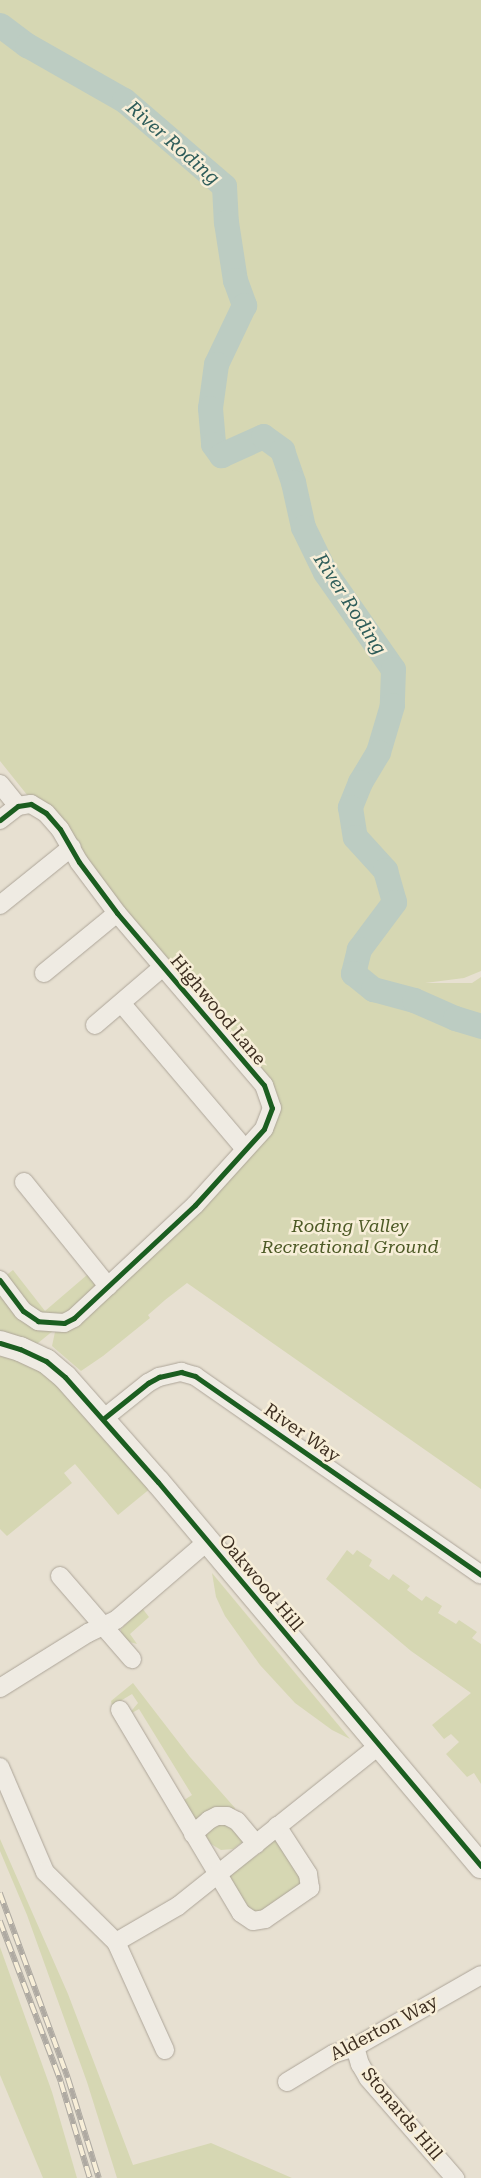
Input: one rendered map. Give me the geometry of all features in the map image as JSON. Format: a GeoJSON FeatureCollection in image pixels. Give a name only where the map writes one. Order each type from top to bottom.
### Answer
{"type":"FeatureCollection","features":[{"type":"Feature","properties":{"kind":"street"},"geometry":{"type":"LineString","coordinates":[[0,784],[18,806],[0,820]]}},
{"type":"Feature","properties":{"kind":"street","name":"Highwood Lane"},"geometry":{"type":"LineString","coordinates":[[0,1280],[23,1312],[38,1321],[64,1323],[74,1318],[195,1204],[264,1129],[272,1108],[264,1085],[117,913],[78,862],[72,847],[60,829],[46,813],[31,804],[18,806]]}},
{"type":"Feature","properties":{"kind":"street"},"geometry":{"type":"LineString","coordinates":[[0,905],[72,847]]}},
{"type":"Feature","properties":{"kind":"street"},"geometry":{"type":"LineString","coordinates":[[44,973],[117,913]]}},
{"type":"Feature","properties":{"kind":"street"},"geometry":{"type":"LineString","coordinates":[[96,1025],[163,967]]}},
{"type":"Feature","properties":{"kind":"street"},"geometry":{"type":"LineString","coordinates":[[122,1004],[245,1149]]}},
{"type":"Feature","properties":{"kind":"street"},"geometry":{"type":"LineString","coordinates":[[24,1182],[108,1286]]}},
{"type":"Feature","properties":{"kind":"street","name":"Oakwood Hill"},"geometry":{"type":"LineString","coordinates":[[0,1343],[20,1348],[46,1361],[65,1377],[208,1541],[481,1866]]}},
{"type":"Feature","properties":{"kind":"street","name":"River Way"},"geometry":{"type":"LineString","coordinates":[[103,1419],[148,1383],[159,1377],[181,1372],[195,1376],[481,1575]]}},
{"type":"Feature","properties":{"kind":"street"},"geometry":{"type":"LineString","coordinates":[[0,1688],[88,1633],[116,1620],[208,1541]]}},
{"type":"Feature","properties":{"kind":"street"},"geometry":{"type":"LineString","coordinates":[[60,1576],[132,1659]]}},
{"type":"Feature","properties":{"kind":"street"},"geometry":{"type":"LineString","coordinates":[[120,1710],[241,1913],[252,1921],[264,1918],[301,1896],[310,1888],[308,1874],[277,1826]]}},
{"type":"Feature","properties":{"kind":"street"},"geometry":{"type":"LineString","coordinates":[[116,1942],[178,1906],[380,1745]]}},
{"type":"Feature","properties":{"kind":"street"},"geometry":{"type":"LineString","coordinates":[[0,1767],[45,1872],[116,1942],[166,2050]]}},
{"type":"Feature","properties":{"kind":"street"},"geometry":{"type":"LineString","coordinates":[[194,1834],[209,1820],[217,1816],[227,1816],[236,1821],[256,1844]]}},
{"type":"Feature","properties":{"kind":"street","name":"Alderton Way"},"geometry":{"type":"LineString","coordinates":[[287,2082],[333,2054],[355,2047],[481,1975]]}},
{"type":"Feature","properties":{"kind":"street","name":"Stonards Hill"},"geometry":{"type":"LineString","coordinates":[[355,2047],[360,2064],[368,2078],[455,2178]]}},
{"type":"Feature","properties":{"kind":"green space","name":"Roding Valley Recreational Ground"},"geometry":{"type":"Polygon","coordinates":[[[0,0],[481,0],[481,971],[464,978],[425,983],[472,983],[481,977],[481,1489],[187,1283],[148,1315],[150,1318],[103,1356],[81,1371],[52,1346],[55,1332],[64,1330],[264,1138],[272,1101],[0,761],[0,0]]]}},
{"type":"Feature","properties":{"kind":"green space"},"geometry":{"type":"Polygon","coordinates":[[[94,1269],[108,1286],[27,1352],[0,1343],[0,1280],[13,1270],[45,1311],[94,1269]]]}},
{"type":"Feature","properties":{"kind":"green space"},"geometry":{"type":"Polygon","coordinates":[[[0,1345],[45,1362],[157,1483],[118,1515],[75,1464],[64,1473],[72,1483],[7,1536],[0,1529],[0,1345]]]}},
{"type":"Feature","properties":{"kind":"green space"},"geometry":{"type":"Polygon","coordinates":[[[347,1550],[353,1555],[357,1550],[372,1560],[369,1566],[389,1580],[393,1574],[410,1586],[407,1590],[422,1601],[426,1596],[442,1606],[438,1613],[456,1624],[459,1620],[477,1632],[472,1638],[481,1644],[481,1784],[474,1773],[467,1777],[446,1754],[459,1742],[451,1734],[444,1739],[432,1725],[471,1693],[411,1651],[326,1579],[347,1550]]]}},
{"type":"Feature","properties":{"kind":"green space"},"geometry":{"type":"Polygon","coordinates":[[[212,1573],[350,1739],[332,1730],[295,1703],[260,1665],[225,1616],[216,1597],[212,1573]]]}},
{"type":"Feature","properties":{"kind":"green space"},"geometry":{"type":"Polygon","coordinates":[[[142,1608],[149,1617],[130,1634],[137,1644],[126,1641],[121,1634],[121,1629],[142,1608]]]}},
{"type":"Feature","properties":{"kind":"green space"},"geometry":{"type":"Polygon","coordinates":[[[133,1683],[190,1757],[235,1808],[234,1815],[196,1821],[181,1802],[192,1795],[139,1709],[128,1715],[138,1703],[132,1694],[112,1706],[111,1701],[133,1683]]]}},
{"type":"Feature","properties":{"kind":"green space"},"geometry":{"type":"Polygon","coordinates":[[[213,1821],[233,1824],[245,1840],[233,1849],[221,1850],[211,1844],[202,1830],[213,1821]]]}},
{"type":"Feature","properties":{"kind":"green space"},"geometry":{"type":"Polygon","coordinates":[[[268,1838],[279,1840],[301,1874],[301,1882],[297,1890],[262,1912],[254,1912],[245,1908],[230,1883],[229,1874],[243,1860],[249,1861],[263,1851],[262,1845],[268,1838]]]}},
{"type":"Feature","properties":{"kind":"green space"},"geometry":{"type":"Polygon","coordinates":[[[0,1839],[68,1994],[133,2165],[211,2143],[292,2178],[117,2178],[87,2082],[27,1915],[0,1851],[0,1839]]]}},
{"type":"Feature","properties":{"kind":"green space"},"geometry":{"type":"Polygon","coordinates":[[[0,1947],[52,2092],[77,2178],[43,2178],[0,2075],[0,1947]]]}},
{"type":"Feature","properties":{"kind":"waterway","name":"River Roding"},"geometry":{"type":"LineString","coordinates":[[0,25],[27,45],[124,100],[224,186],[226,222],[235,280],[244,305],[216,364],[210,408],[213,444],[221,455],[263,436],[282,450],[293,482],[303,527],[325,572],[393,669],[392,705],[378,752],[360,782],[350,807],[355,837],[385,870],[394,902],[359,949],[353,973],[373,989],[414,1000],[455,1018],[481,1026]]}},
{"type":"Feature","properties":{"kind":"railway"},"geometry":{"type":"LineString","coordinates":[[0,1893],[68,2078],[99,2178]]}},
{"type":"Feature","properties":{"kind":"railway"},"geometry":{"type":"LineString","coordinates":[[0,1921],[61,2082],[90,2178]]}},
{"type":"Feature","properties":{"kind":"cycle path"},"geometry":{"type":"LineString","coordinates":[[0,820],[18,806],[31,804],[46,813],[60,829],[79,862],[117,913],[264,1085],[272,1108],[264,1129],[195,1205],[74,1318],[64,1323],[38,1321],[23,1311],[0,1280]]}},
{"type":"Feature","properties":{"kind":"cycle path"},"geometry":{"type":"LineString","coordinates":[[0,1343],[20,1349],[46,1361],[65,1377],[158,1482],[481,1866]]}},
{"type":"Feature","properties":{"kind":"cycle path"},"geometry":{"type":"LineString","coordinates":[[103,1419],[148,1383],[159,1377],[181,1372],[195,1376],[481,1575]]}}]}
